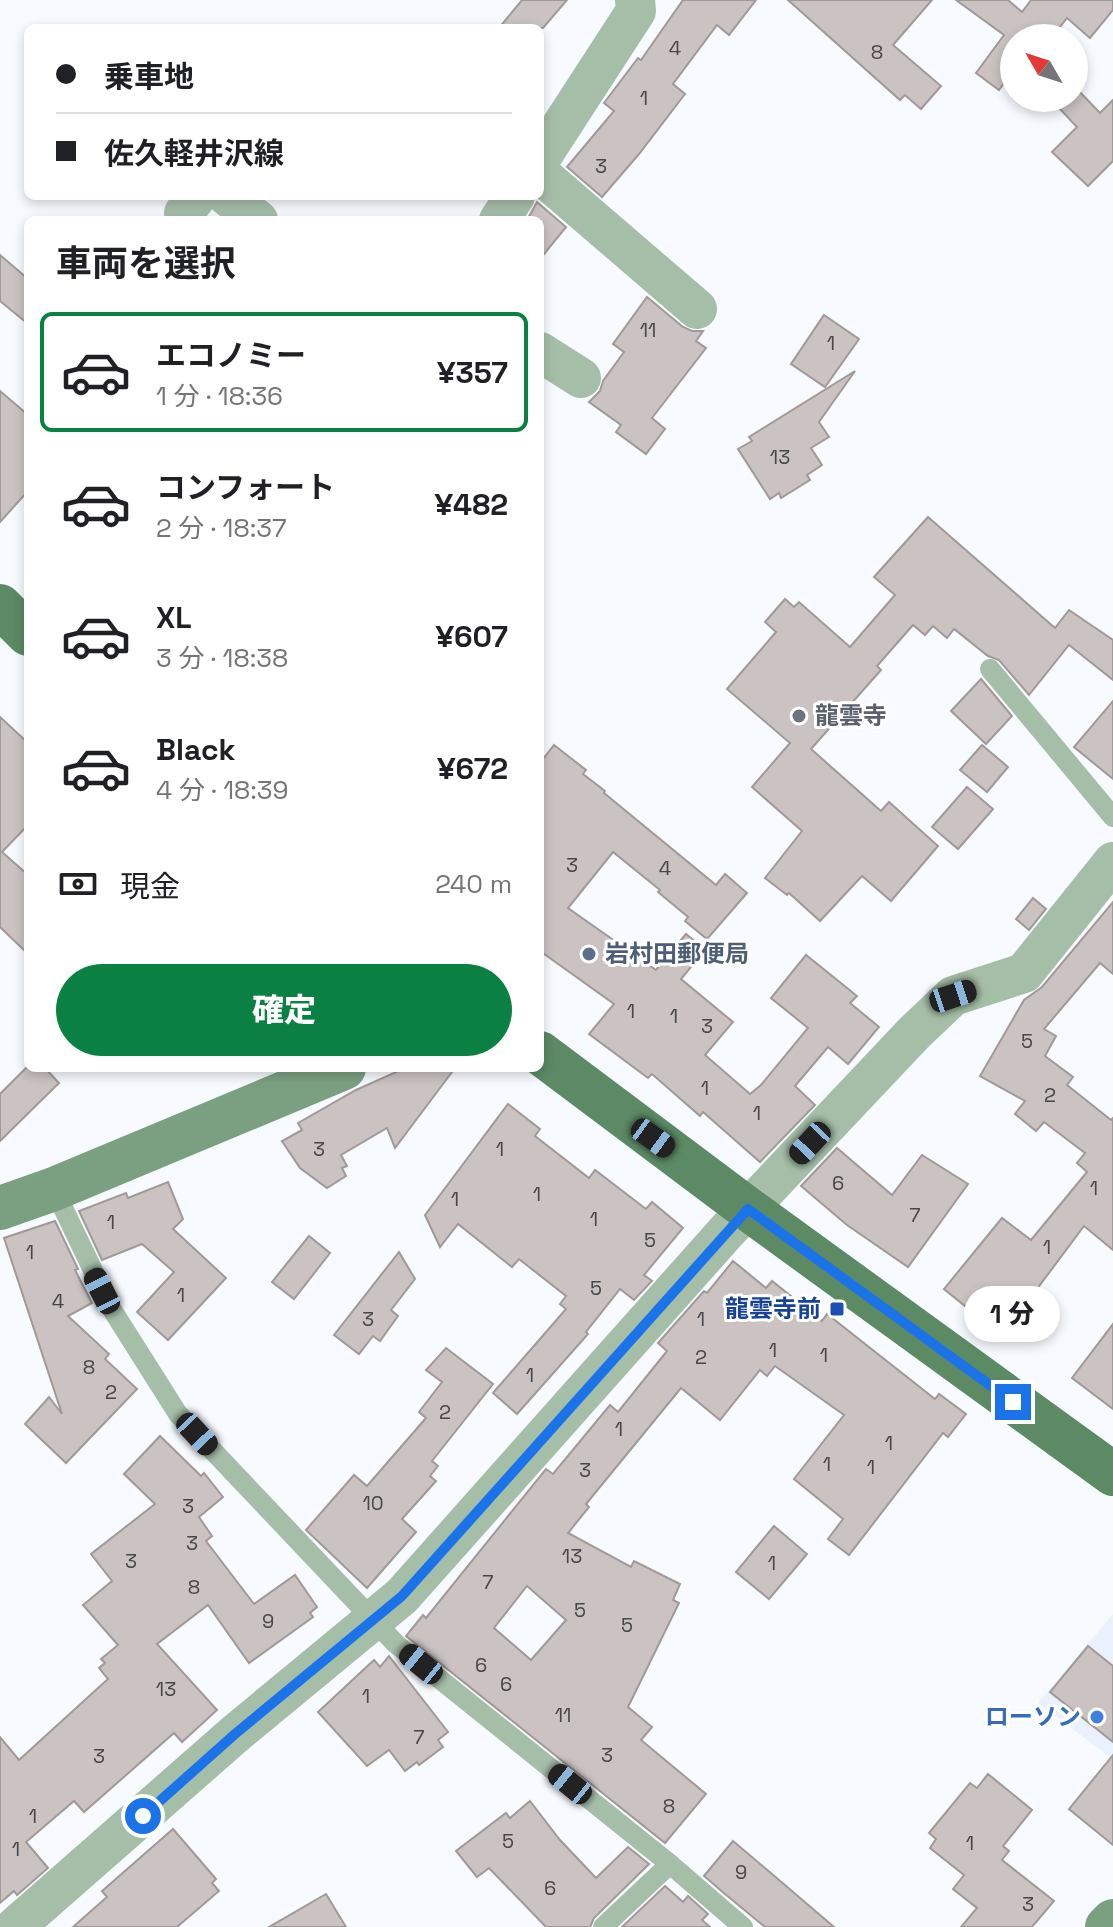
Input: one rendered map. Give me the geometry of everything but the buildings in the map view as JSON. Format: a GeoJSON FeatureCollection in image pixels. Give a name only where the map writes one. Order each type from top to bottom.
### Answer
{"type":"FeatureCollection","features":[{"type":"Feature","properties":{"kind":"main road"},"geometry":{"type":"LineString","coordinates":[[0,606],[24,630]]}},
{"type":"Feature","properties":{"kind":"main road"},"geometry":{"type":"LineString","coordinates":[[544,1056],[748,1209],[1113,1474]]}},
{"type":"Feature","properties":{"kind":"street"},"geometry":{"type":"LineString","coordinates":[[544,153],[636,11],[635,0]]}},
{"type":"Feature","properties":{"kind":"street"},"geometry":{"type":"LineString","coordinates":[[544,177],[697,309]]}},
{"type":"Feature","properties":{"kind":"street"},"geometry":{"type":"LineString","coordinates":[[232,200],[253,216]]}},
{"type":"Feature","properties":{"kind":"street"},"geometry":{"type":"LineString","coordinates":[[544,355],[581,378]]}},
{"type":"Feature","properties":{"kind":"street"},"geometry":{"type":"LineString","coordinates":[[15,1927],[235,1734],[402,1596],[748,1209],[914,1033],[953,996],[1024,973],[1113,862]]}},
{"type":"Feature","properties":{"kind":"street"},"geometry":{"type":"LineString","coordinates":[[0,1208],[54,1189],[334,1072]]}},
{"type":"Feature","properties":{"kind":"street"},"geometry":{"type":"LineString","coordinates":[[1107,1927],[1113,1921]]}},
{"type":"Feature","properties":{"kind":"lane"},"geometry":{"type":"LineString","coordinates":[[990,669],[1113,817]]}},
{"type":"Feature","properties":{"kind":"lane"},"geometry":{"type":"LineString","coordinates":[[54,1189],[111,1308],[178,1414],[396,1644],[670,1864],[743,1927]]}},
{"type":"Feature","properties":{"kind":"lane"},"geometry":{"type":"LineString","coordinates":[[603,1927],[670,1864]]}},
{"type":"Feature","properties":{"kind":"shaded area","name":"ローソン"},"geometry":{"type":"Polygon","coordinates":[[[1113,1614],[1113,1759],[1038,1703],[1113,1614]]]}},
{"type":"Feature","properties":{"kind":"place","name":"龍雲寺"},"geometry":{"type":"Point","coordinates":[799,716]}},
{"type":"Feature","properties":{"kind":"place","name":"岩村田郵便局"},"geometry":{"type":"Point","coordinates":[589,954]}},
{"type":"Feature","properties":{"kind":"place","name":"龍雲寺前"},"geometry":{"type":"Point","coordinates":[837,1309]}},
{"type":"Feature","properties":{"kind":"place","name":"ローソン"},"geometry":{"type":"Point","coordinates":[1097,1717]}},
{"type":"Feature","properties":{"kind":"route"},"geometry":{"type":"LineString","coordinates":[[143,1816],[235,1734],[402,1596],[748,1209],[1013,1402]]}}]}
